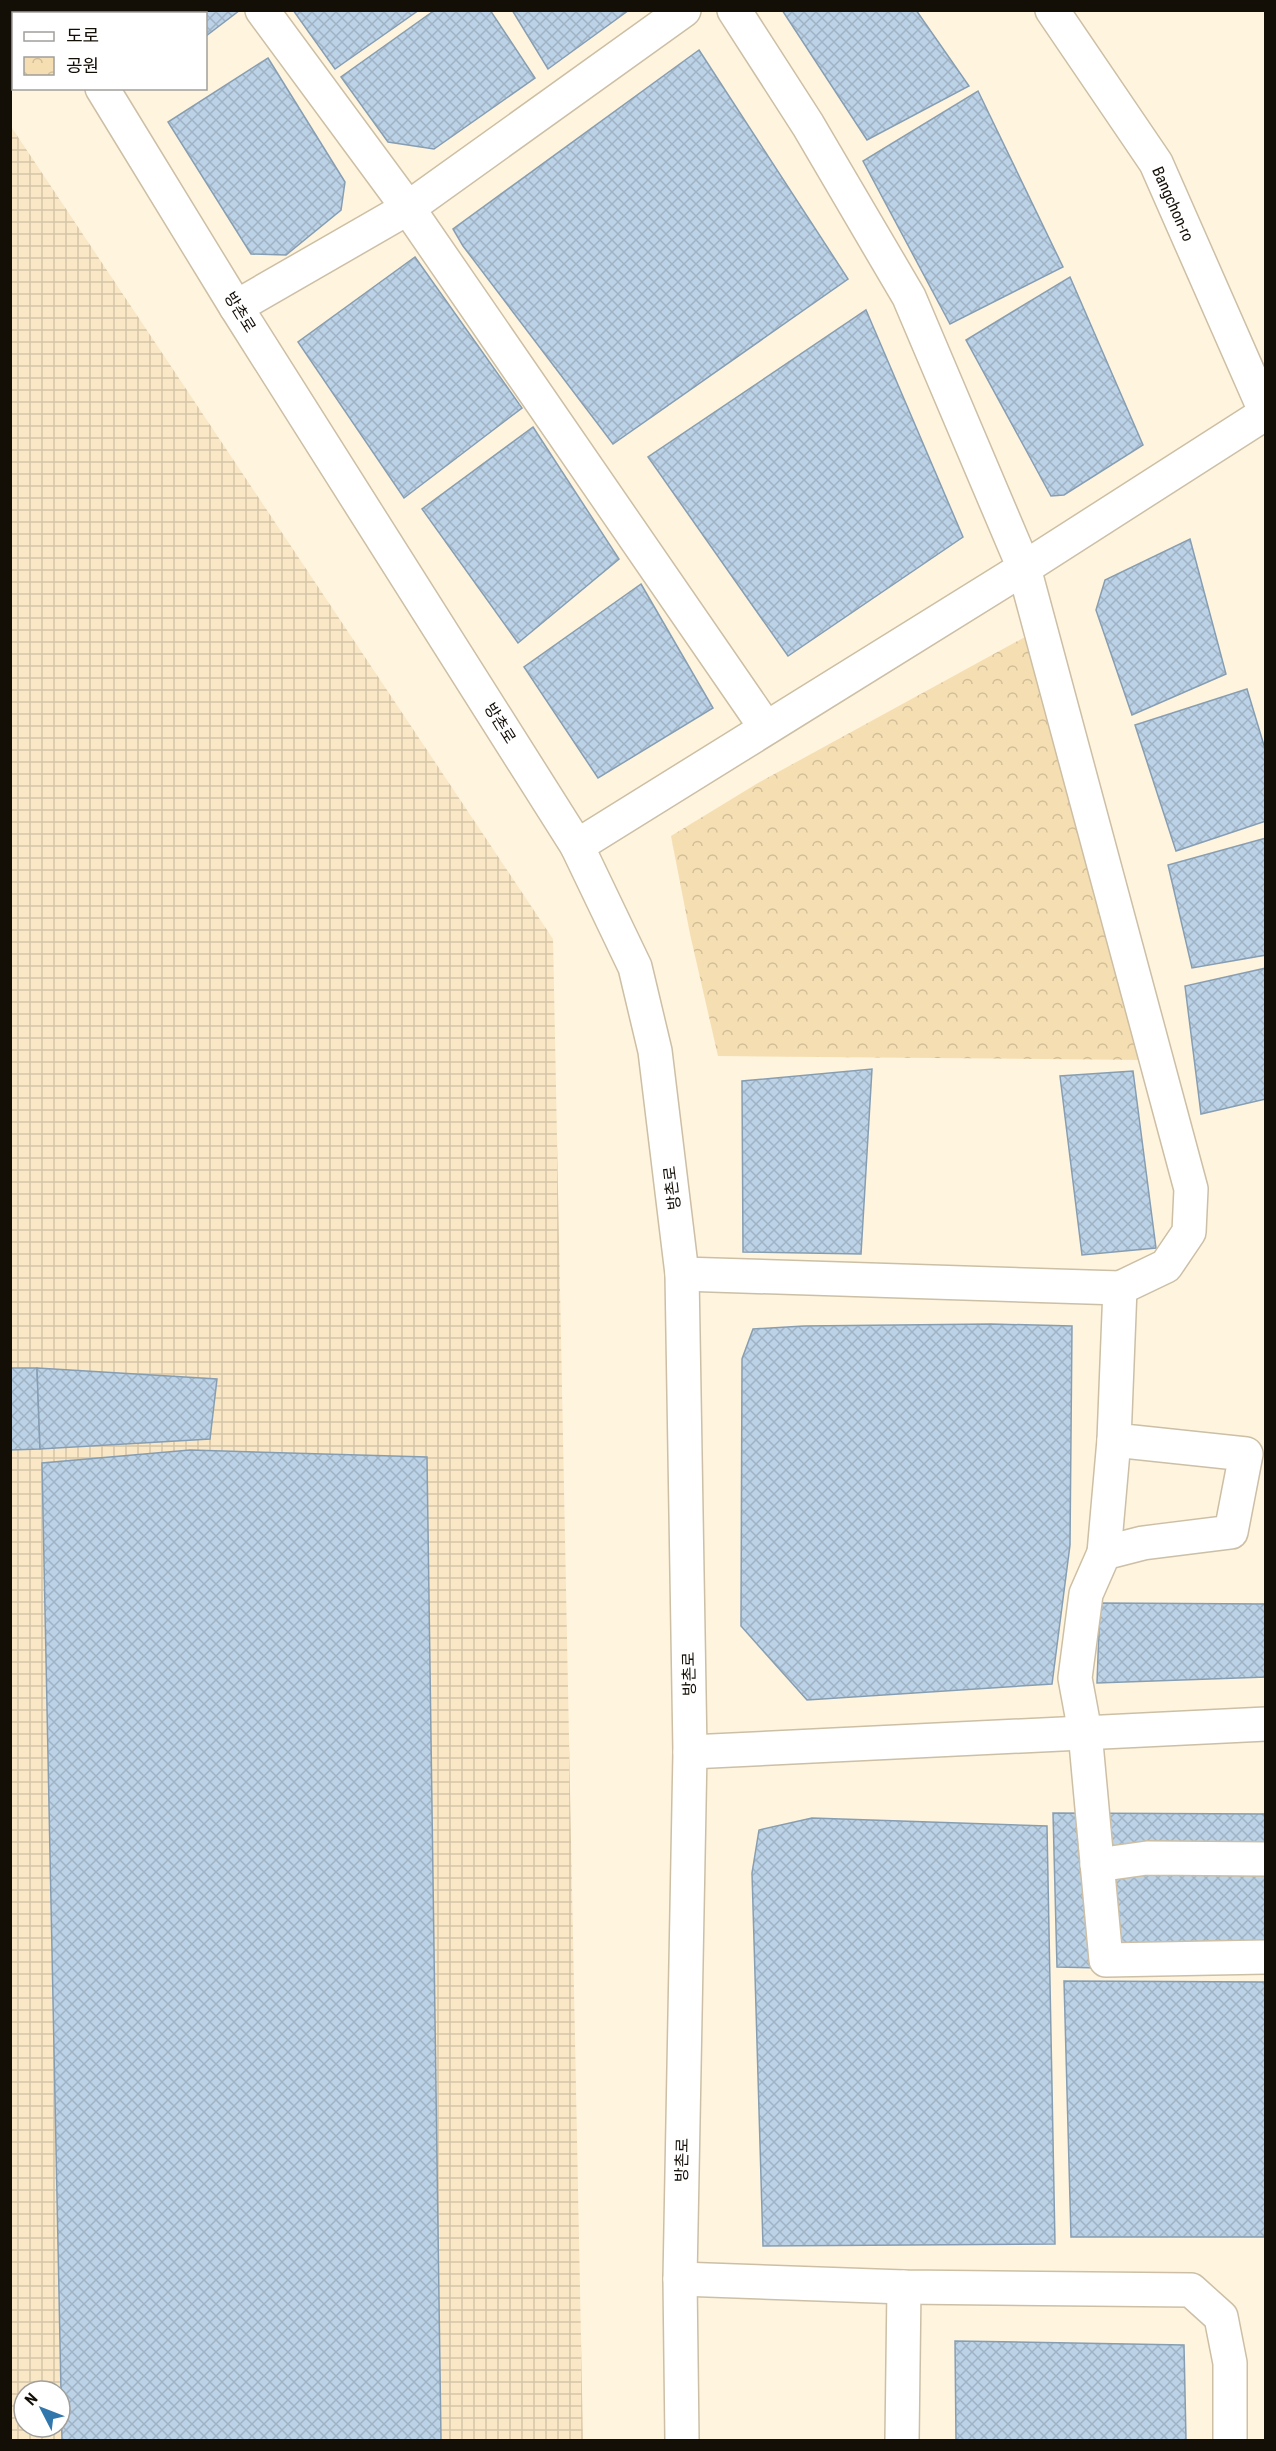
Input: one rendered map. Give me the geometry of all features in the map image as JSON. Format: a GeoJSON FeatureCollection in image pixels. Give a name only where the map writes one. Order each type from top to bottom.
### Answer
{"type":"FeatureCollection","features":[{"type":"Feature","properties":{"kind":"street"},"geometry":{"type":"LineString","coordinates":[[262,10],[408,208],[766,728]]}},
{"type":"Feature","properties":{"kind":"street"},"geometry":{"type":"LineString","coordinates":[[236,307],[408,208],[684,10]]}},
{"type":"Feature","properties":{"kind":"street"},"geometry":{"type":"LineString","coordinates":[[681,1274],[1120,1288],[1166,1266],[1189,1232],[1191,1189],[1024,568],[909,297],[808,125],[734,10]]}},
{"type":"Feature","properties":{"kind":"street","name":"Bangchon-ro"},"geometry":{"type":"LineString","coordinates":[[1052,10],[1156,163],[1266,413]]}},
{"type":"Feature","properties":{"kind":"street","name":"방촌로"},"geometry":{"type":"LineString","coordinates":[[103,90],[236,307],[577,846],[635,967],[655,1051],[681,1274],[690,1752],[680,2279],[682,2440]]}},
{"type":"Feature","properties":{"kind":"street"},"geometry":{"type":"LineString","coordinates":[[577,846],[1024,568],[1266,413]]}},
{"type":"Feature","properties":{"kind":"street"},"geometry":{"type":"LineString","coordinates":[[1120,1288],[1114,1440],[1104,1553],[1086,1594],[1076,1678],[1085,1732],[1106,1960],[1266,1958]]}},
{"type":"Feature","properties":{"kind":"street"},"geometry":{"type":"LineString","coordinates":[[1104,1553],[1143,1543],[1231,1532],[1246,1454],[1114,1440]]}},
{"type":"Feature","properties":{"kind":"street"},"geometry":{"type":"LineString","coordinates":[[690,1752],[1266,1724]]}},
{"type":"Feature","properties":{"kind":"street"},"geometry":{"type":"LineString","coordinates":[[1097,1864],[1147,1858],[1266,1858]]}},
{"type":"Feature","properties":{"kind":"street"},"geometry":{"type":"LineString","coordinates":[[680,2279],[904,2287],[1191,2290],[1221,2317],[1230,2363],[1230,2440]]}},
{"type":"Feature","properties":{"kind":"street"},"geometry":{"type":"LineString","coordinates":[[902,2440],[904,2287]]}},
{"type":"Feature","properties":{"kind":"shaded area"},"geometry":{"type":"Polygon","coordinates":[[[10,125],[553,939],[583,2440],[11,2440],[10,125]]]}},
{"type":"Feature","properties":{"kind":"green space"},"geometry":{"type":"Polygon","coordinates":[[[1025,637],[1144,1060],[718,1056],[690,934],[671,836],[758,783],[1025,637]]]}},
{"type":"Feature","properties":{"kind":"building"},"geometry":{"type":"Polygon","coordinates":[[[91,10],[240,10],[207,35],[207,12],[92,12],[91,10]]]}},
{"type":"Feature","properties":{"kind":"building"},"geometry":{"type":"Polygon","coordinates":[[[293,10],[419,10],[335,69],[293,10]]]}},
{"type":"Feature","properties":{"kind":"building"},"geometry":{"type":"Polygon","coordinates":[[[435,10],[490,10],[535,78],[434,149],[388,142],[341,77],[435,10]]]}},
{"type":"Feature","properties":{"kind":"building"},"geometry":{"type":"Polygon","coordinates":[[[512,10],[629,10],[548,69],[512,10]]]}},
{"type":"Feature","properties":{"kind":"building"},"geometry":{"type":"Polygon","coordinates":[[[782,10],[916,10],[969,86],[867,140],[782,10]]]}},
{"type":"Feature","properties":{"kind":"building"},"geometry":{"type":"Polygon","coordinates":[[[699,50],[848,279],[613,444],[463,246],[453,229],[699,50]]]}},
{"type":"Feature","properties":{"kind":"building"},"geometry":{"type":"Polygon","coordinates":[[[268,58],[345,182],[341,210],[286,255],[251,254],[168,122],[268,58]]]}},
{"type":"Feature","properties":{"kind":"building"},"geometry":{"type":"Polygon","coordinates":[[[978,91],[1063,267],[950,324],[863,161],[978,91]]]}},
{"type":"Feature","properties":{"kind":"building"},"geometry":{"type":"Polygon","coordinates":[[[415,257],[522,408],[404,498],[298,342],[415,257]]]}},
{"type":"Feature","properties":{"kind":"building"},"geometry":{"type":"Polygon","coordinates":[[[1070,277],[1143,445],[1064,495],[1051,496],[966,340],[1070,277]]]}},
{"type":"Feature","properties":{"kind":"building"},"geometry":{"type":"Polygon","coordinates":[[[866,310],[963,537],[788,656],[648,457],[866,310]]]}},
{"type":"Feature","properties":{"kind":"building"},"geometry":{"type":"Polygon","coordinates":[[[533,427],[619,559],[518,643],[422,509],[533,427]]]}},
{"type":"Feature","properties":{"kind":"building"},"geometry":{"type":"Polygon","coordinates":[[[1190,539],[1226,674],[1132,715],[1096,610],[1105,580],[1190,539]]]}},
{"type":"Feature","properties":{"kind":"building"},"geometry":{"type":"Polygon","coordinates":[[[641,584],[713,708],[598,778],[524,667],[641,584]]]}},
{"type":"Feature","properties":{"kind":"building"},"geometry":{"type":"Polygon","coordinates":[[[1247,689],[1266,752],[1266,821],[1176,851],[1135,725],[1247,689]]]}},
{"type":"Feature","properties":{"kind":"building"},"geometry":{"type":"Polygon","coordinates":[[[1266,838],[1266,955],[1192,968],[1168,865],[1266,838]]]}},
{"type":"Feature","properties":{"kind":"building"},"geometry":{"type":"Polygon","coordinates":[[[1266,968],[1266,1099],[1201,1114],[1185,986],[1266,968]]]}},
{"type":"Feature","properties":{"kind":"building"},"geometry":{"type":"Polygon","coordinates":[[[872,1069],[861,1254],[743,1252],[742,1081],[872,1069]]]}},
{"type":"Feature","properties":{"kind":"building"},"geometry":{"type":"Polygon","coordinates":[[[1133,1071],[1156,1248],[1082,1255],[1060,1076],[1133,1071]]]}},
{"type":"Feature","properties":{"kind":"building"},"geometry":{"type":"Polygon","coordinates":[[[991,1324],[1072,1326],[1070,1545],[1052,1684],[807,1700],[741,1626],[742,1359],[753,1329],[804,1326],[991,1324]]]}},
{"type":"Feature","properties":{"kind":"building"},"geometry":{"type":"Polygon","coordinates":[[[10,1368],[37,1368],[40,1449],[10,1450],[10,1368]]]}},
{"type":"Feature","properties":{"kind":"building"},"geometry":{"type":"Polygon","coordinates":[[[37,1368],[217,1379],[210,1439],[40,1449],[37,1368]]]}},
{"type":"Feature","properties":{"kind":"building"},"geometry":{"type":"Polygon","coordinates":[[[190,1450],[427,1457],[441,2440],[62,2440],[72,2439],[72,2379],[61,2379],[42,1463],[190,1450]]]}},
{"type":"Feature","properties":{"kind":"building"},"geometry":{"type":"Polygon","coordinates":[[[1100,1603],[1266,1604],[1266,1677],[1097,1683],[1100,1603]]]}},
{"type":"Feature","properties":{"kind":"building"},"geometry":{"type":"Polygon","coordinates":[[[1053,1813],[1266,1814],[1266,1972],[1057,1967],[1053,1813]]]}},
{"type":"Feature","properties":{"kind":"building"},"geometry":{"type":"Polygon","coordinates":[[[812,1818],[1047,1826],[1055,2244],[763,2246],[752,1873],[759,1830],[812,1818]]]}},
{"type":"Feature","properties":{"kind":"building"},"geometry":{"type":"Polygon","coordinates":[[[1064,1981],[1266,1982],[1266,2237],[1071,2237],[1064,1981]]]}},
{"type":"Feature","properties":{"kind":"building"},"geometry":{"type":"Polygon","coordinates":[[[955,2341],[1184,2345],[1186,2440],[956,2440],[955,2341]]]}}]}
